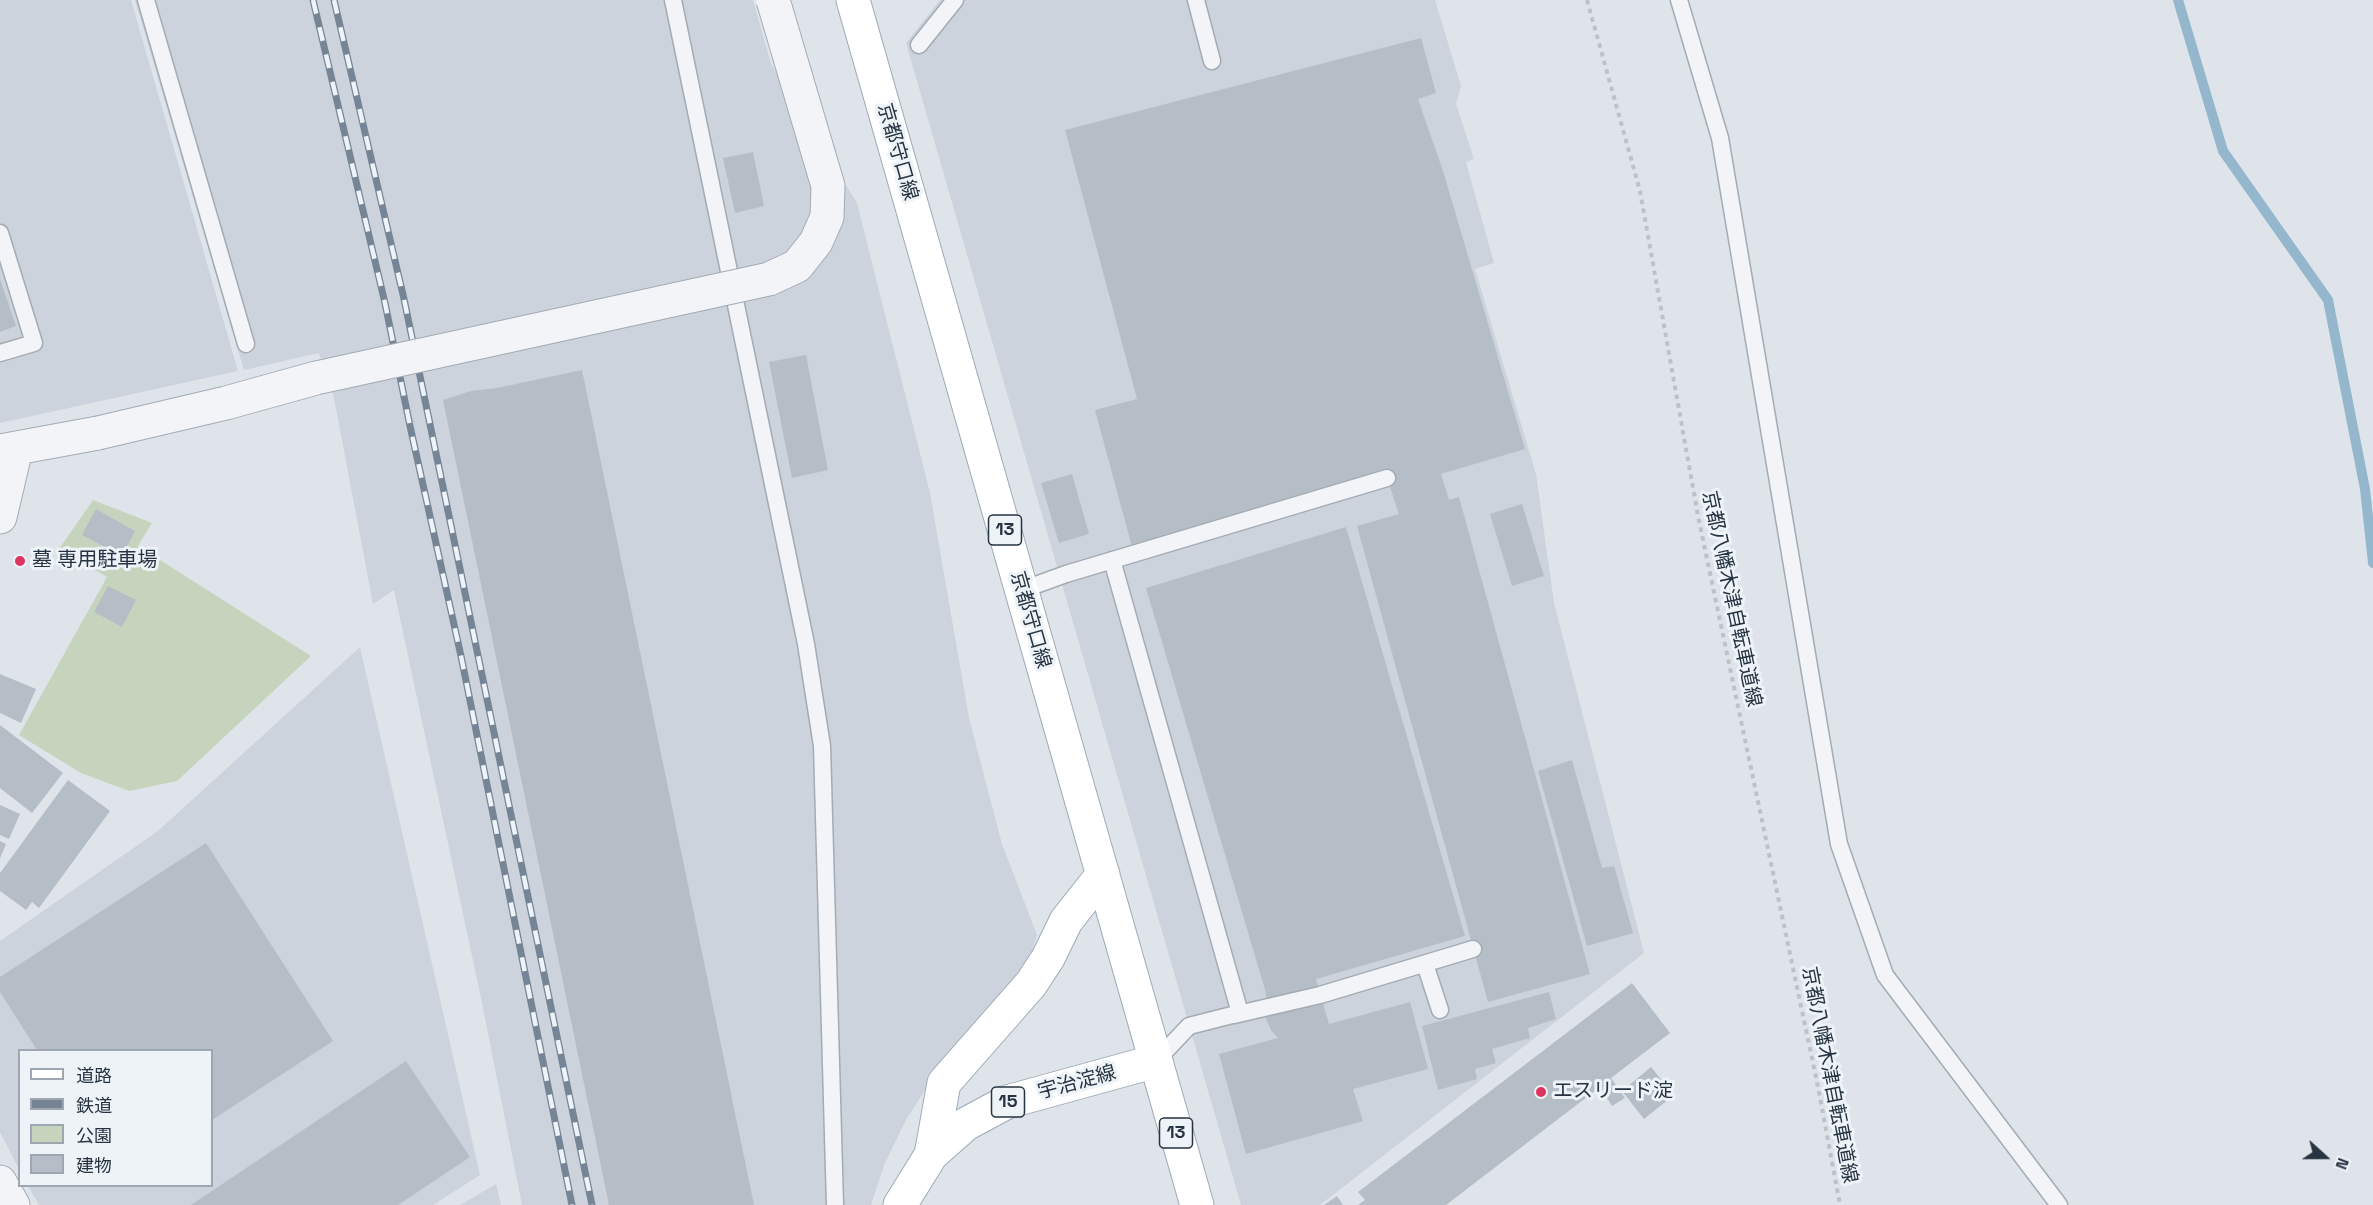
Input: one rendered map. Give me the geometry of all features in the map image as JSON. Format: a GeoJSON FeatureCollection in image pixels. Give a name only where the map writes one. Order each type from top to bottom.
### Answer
{"type":"FeatureCollection","features":[{"type":"Feature","properties":{"kind":"main road","name":"京都守口線"},"geometry":{"type":"LineString","coordinates":[[853,0],[1197,1205]]}},
{"type":"Feature","properties":{"kind":"main road"},"geometry":{"type":"LineString","coordinates":[[931,1155],[944,1083],[1031,984],[1048,958],[1066,921],[1103,874]]}},
{"type":"Feature","properties":{"kind":"main road","name":"宇治淀線"},"geometry":{"type":"LineString","coordinates":[[900,1205],[931,1155],[966,1124],[1007,1102],[1156,1061]]}},
{"type":"Feature","properties":{"kind":"street"},"geometry":{"type":"LineString","coordinates":[[0,517],[8,450],[98,433],[226,403],[316,378],[770,279],[797,266],[816,242],[827,217],[828,186],[773,0]]}},
{"type":"Feature","properties":{"kind":"street"},"geometry":{"type":"LineString","coordinates":[[0,1182],[13,1205]]}},
{"type":"Feature","properties":{"kind":"lane"},"geometry":{"type":"LineString","coordinates":[[146,0],[246,344]]}},
{"type":"Feature","properties":{"kind":"lane"},"geometry":{"type":"LineString","coordinates":[[673,0],[806,644],[822,746],[835,1205]]}},
{"type":"Feature","properties":{"kind":"lane"},"geometry":{"type":"LineString","coordinates":[[919,45],[955,0]]}},
{"type":"Feature","properties":{"kind":"lane"},"geometry":{"type":"LineString","coordinates":[[1196,0],[1212,61]]}},
{"type":"Feature","properties":{"kind":"lane"},"geometry":{"type":"LineString","coordinates":[[1678,0],[1719,138],[1839,844],[1885,975],[2060,1205]]}},
{"type":"Feature","properties":{"kind":"lane"},"geometry":{"type":"LineString","coordinates":[[0,233],[34,342],[0,353]]}},
{"type":"Feature","properties":{"kind":"lane"},"geometry":{"type":"LineString","coordinates":[[1022,590],[1112,560],[1387,478]]}},
{"type":"Feature","properties":{"kind":"lane"},"geometry":{"type":"LineString","coordinates":[[1112,560],[1240,1012],[1234,1015]]}},
{"type":"Feature","properties":{"kind":"lane"},"geometry":{"type":"LineString","coordinates":[[1156,1061],[1189,1026],[1320,995],[1473,949]]}},
{"type":"Feature","properties":{"kind":"lane"},"geometry":{"type":"LineString","coordinates":[[1425,964],[1440,1010]]}},
{"type":"Feature","properties":{"kind":"path","name":"京都八幡木津自転車道線"},"geometry":{"type":"LineString","coordinates":[[1587,0],[1640,191],[1698,516],[1818,1087],[1840,1205]]}},
{"type":"Feature","properties":{"kind":"shaded area"},"geometry":{"type":"Polygon","coordinates":[[[0,0],[131,0],[238,371],[0,423],[0,0]]]}},
{"type":"Feature","properties":{"kind":"shaded area"},"geometry":{"type":"Polygon","coordinates":[[[135,0],[753,0],[771,64],[857,203],[930,493],[969,718],[1002,844],[1037,935],[1027,967],[945,1060],[907,1118],[884,1165],[871,1205],[522,1205],[481,998],[394,590],[373,604],[334,398],[319,353],[244,370],[135,0]]]}},
{"type":"Feature","properties":{"kind":"shaded area"},"geometry":{"type":"Polygon","coordinates":[[[940,0],[1435,0],[1461,86],[1456,104],[1474,159],[1466,162],[1494,263],[1475,269],[1536,474],[1554,603],[1644,953],[1320,1205],[1241,1205],[906,43],[940,0]]]}},
{"type":"Feature","properties":{"kind":"shaded area"},"geometry":{"type":"Polygon","coordinates":[[[360,647],[480,1175],[433,1205],[39,1205],[29,1187],[213,1187],[213,1049],[18,1049],[18,1167],[0,1132],[0,941],[158,831],[360,647]]]}},
{"type":"Feature","properties":{"kind":"shaded area"},"geometry":{"type":"Polygon","coordinates":[[[496,1184],[501,1205],[460,1205],[496,1184]]]}},
{"type":"Feature","properties":{"kind":"green space"},"geometry":{"type":"Polygon","coordinates":[[[93,500],[152,523],[138,546],[311,656],[177,781],[129,791],[81,773],[19,735],[107,577],[59,549],[93,500]]]}},
{"type":"Feature","properties":{"kind":"building"},"geometry":{"type":"Polygon","coordinates":[[[1421,38],[1436,93],[1418,99],[1443,171],[1525,449],[1441,474],[1449,500],[1459,497],[1590,974],[1488,1002],[1357,526],[1399,514],[1387,478],[1373,473],[1132,547],[1095,410],[1137,399],[1065,130],[1421,38]]]}},
{"type":"Feature","properties":{"kind":"building"},"geometry":{"type":"Polygon","coordinates":[[[753,152],[764,206],[735,213],[723,158],[753,152]]]}},
{"type":"Feature","properties":{"kind":"building"},"geometry":{"type":"Polygon","coordinates":[[[0,279],[16,326],[0,332],[0,279]]]}},
{"type":"Feature","properties":{"kind":"building"},"geometry":{"type":"Polygon","coordinates":[[[806,355],[828,470],[792,478],[769,362],[806,355]]]}},
{"type":"Feature","properties":{"kind":"building"},"geometry":{"type":"Polygon","coordinates":[[[582,370],[754,1205],[609,1205],[443,400],[471,391],[497,388],[582,370]]]}},
{"type":"Feature","properties":{"kind":"building"},"geometry":{"type":"Polygon","coordinates":[[[1072,474],[1089,534],[1059,543],[1041,483],[1072,474]]]}},
{"type":"Feature","properties":{"kind":"building"},"geometry":{"type":"Polygon","coordinates":[[[1522,504],[1544,576],[1512,586],[1490,514],[1522,504]]]}},
{"type":"Feature","properties":{"kind":"building"},"geometry":{"type":"Polygon","coordinates":[[[96,509],[135,531],[122,556],[82,535],[96,509]]]}},
{"type":"Feature","properties":{"kind":"building"},"geometry":{"type":"Polygon","coordinates":[[[1346,527],[1465,936],[1316,979],[1329,1024],[1410,1002],[1428,1069],[1353,1089],[1363,1121],[1246,1154],[1219,1054],[1278,1038],[1266,1019],[1266,993],[1146,588],[1346,527]]]}},
{"type":"Feature","properties":{"kind":"building"},"geometry":{"type":"Polygon","coordinates":[[[108,586],[136,600],[122,627],[94,612],[108,586]]]}},
{"type":"Feature","properties":{"kind":"building"},"geometry":{"type":"Polygon","coordinates":[[[0,674],[36,689],[21,723],[0,713],[0,674]]]}},
{"type":"Feature","properties":{"kind":"building"},"geometry":{"type":"Polygon","coordinates":[[[0,725],[63,773],[32,813],[0,788],[0,725]]]}},
{"type":"Feature","properties":{"kind":"building"},"geometry":{"type":"Polygon","coordinates":[[[1572,760],[1602,868],[1614,866],[1633,933],[1587,946],[1538,771],[1572,760]]]}},
{"type":"Feature","properties":{"kind":"building"},"geometry":{"type":"Polygon","coordinates":[[[68,780],[110,811],[39,908],[32,902],[26,910],[0,891],[0,873],[68,780]]]}},
{"type":"Feature","properties":{"kind":"building"},"geometry":{"type":"Polygon","coordinates":[[[0,805],[20,814],[9,839],[0,835],[0,805]]]}},
{"type":"Feature","properties":{"kind":"building"},"geometry":{"type":"Polygon","coordinates":[[[0,841],[6,844],[0,858],[0,841]]]}},
{"type":"Feature","properties":{"kind":"building"},"geometry":{"type":"Polygon","coordinates":[[[206,843],[333,1041],[213,1119],[213,1049],[36,1049],[0,992],[0,977],[206,843]]]}},
{"type":"Feature","properties":{"kind":"building","name":"エスリード淀"},"geometry":{"type":"Polygon","coordinates":[[[1632,983],[1670,1033],[1611,1078],[1625,1098],[1612,1106],[1600,1087],[1446,1205],[1358,1205],[1365,1200],[1358,1192],[1632,983]]]}},
{"type":"Feature","properties":{"kind":"building"},"geometry":{"type":"Polygon","coordinates":[[[1549,992],[1556,1019],[1528,1028],[1530,1038],[1492,1049],[1496,1063],[1475,1069],[1477,1079],[1438,1090],[1422,1026],[1549,992]]]}},
{"type":"Feature","properties":{"kind":"building"},"geometry":{"type":"Polygon","coordinates":[[[406,1061],[470,1157],[398,1205],[191,1205],[406,1061]]]}},
{"type":"Feature","properties":{"kind":"building"},"geometry":{"type":"Polygon","coordinates":[[[1651,1067],[1674,1095],[1644,1119],[1622,1091],[1651,1067]]]}},
{"type":"Feature","properties":{"kind":"building"},"geometry":{"type":"Polygon","coordinates":[[[1337,1196],[1343,1205],[1324,1205],[1337,1196]]]}},
{"type":"Feature","properties":{"kind":"waterway"},"geometry":{"type":"LineString","coordinates":[[2178,0],[2223,151],[2328,300],[2365,489],[2373,563]]}},
{"type":"Feature","properties":{"kind":"railway"},"geometry":{"type":"LineString","coordinates":[[313,0],[385,303],[461,656],[572,1205]]}},
{"type":"Feature","properties":{"kind":"railway"},"geometry":{"type":"LineString","coordinates":[[334,0],[404,299],[592,1205]]}},
{"type":"Feature","properties":{"kind":"place","name":"墓 専用駐車場"},"geometry":{"type":"Point","coordinates":[20,561]}},
{"type":"Feature","properties":{"kind":"place","name":"エスリード淀"},"geometry":{"type":"Point","coordinates":[1541,1092]}}]}
